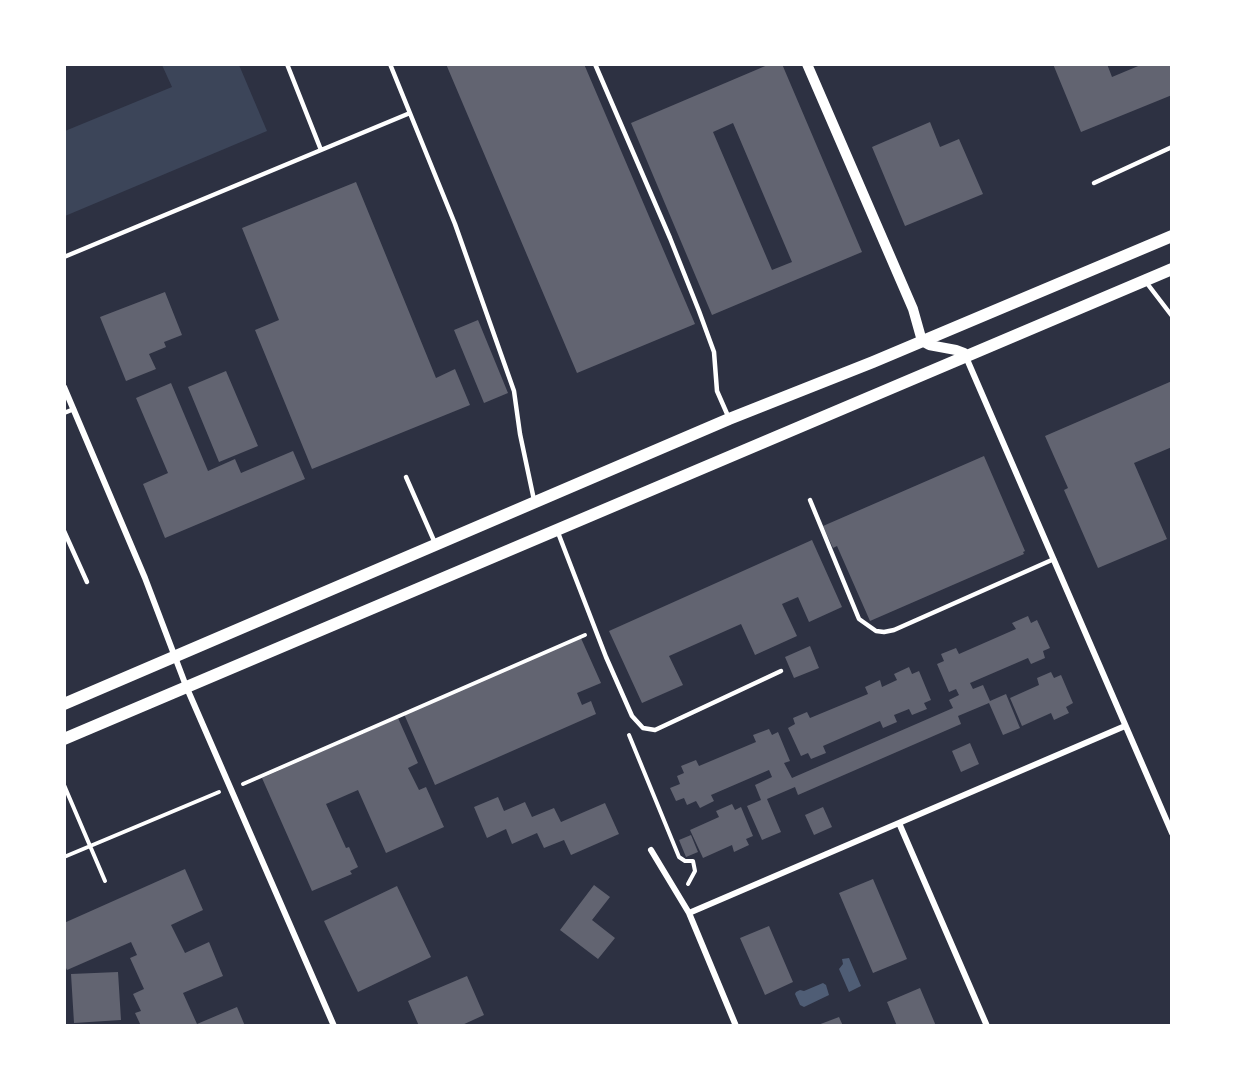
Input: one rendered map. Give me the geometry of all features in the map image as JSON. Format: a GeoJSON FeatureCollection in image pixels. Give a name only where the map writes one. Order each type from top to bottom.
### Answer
{"type":"FeatureCollection","features":[{"type":"Feature","properties":{"kind":"main road"},"geometry":{"type":"LineString","coordinates":[[64,704],[729,419],[1172,236]]}},
{"type":"Feature","properties":{"kind":"main road"},"geometry":{"type":"LineString","coordinates":[[64,739],[1172,269]]}},
{"type":"Feature","properties":{"kind":"street"},"geometry":{"type":"LineString","coordinates":[[807,64],[913,309],[922,341],[929,345],[964,353],[966,356],[1172,832]]}},
{"type":"Feature","properties":{"kind":"street"},"geometry":{"type":"LineString","coordinates":[[64,387],[176,656],[186,686],[334,1026]]}},
{"type":"Feature","properties":{"kind":"street"},"geometry":{"type":"LineString","coordinates":[[689,913],[1125,726]]}},
{"type":"Feature","properties":{"kind":"street"},"geometry":{"type":"LineString","coordinates":[[899,823],[987,1026]]}},
{"type":"Feature","properties":{"kind":"street"},"geometry":{"type":"LineString","coordinates":[[651,850],[689,913],[736,1026]]}},
{"type":"Feature","properties":{"kind":"lane"},"geometry":{"type":"LineString","coordinates":[[287,64],[321,150]]}},
{"type":"Feature","properties":{"kind":"lane"},"geometry":{"type":"LineString","coordinates":[[390,64],[455,224],[514,391],[520,434],[535,503]]}},
{"type":"Feature","properties":{"kind":"lane"},"geometry":{"type":"LineString","coordinates":[[595,64],[670,238],[714,352],[717,391],[729,419]]}},
{"type":"Feature","properties":{"kind":"lane"},"geometry":{"type":"LineString","coordinates":[[64,257],[410,113]]}},
{"type":"Feature","properties":{"kind":"lane"},"geometry":{"type":"LineString","coordinates":[[1094,183],[1172,147]]}},
{"type":"Feature","properties":{"kind":"lane"},"geometry":{"type":"LineString","coordinates":[[1145,280],[1172,316]]}},
{"type":"Feature","properties":{"kind":"lane"},"geometry":{"type":"LineString","coordinates":[[64,413],[74,408]]}},
{"type":"Feature","properties":{"kind":"lane"},"geometry":{"type":"LineString","coordinates":[[406,477],[436,546]]}},
{"type":"Feature","properties":{"kind":"lane"},"geometry":{"type":"LineString","coordinates":[[810,500],[859,619],[876,631],[894,630],[1054,559]]}},
{"type":"Feature","properties":{"kind":"lane"},"geometry":{"type":"LineString","coordinates":[[557,530],[606,657],[632,716],[643,728],[655,730],[781,671]]}},
{"type":"Feature","properties":{"kind":"lane"},"geometry":{"type":"LineString","coordinates":[[64,531],[87,582]]}},
{"type":"Feature","properties":{"kind":"path"},"geometry":{"type":"LineString","coordinates":[[64,857],[230,787],[247,784],[581,636],[585,635],[589,642]]}},
{"type":"Feature","properties":{"kind":"path"},"geometry":{"type":"LineString","coordinates":[[626,729],[679,857],[685,861],[693,861],[695,871],[686,891],[689,913]]}},
{"type":"Feature","properties":{"kind":"path"},"geometry":{"type":"LineString","coordinates":[[64,785],[105,880]]}},
{"type":"Feature","properties":{"kind":"shaded area"},"geometry":{"type":"Polygon","coordinates":[[[162,65],[239,65],[267,131],[65,216],[65,131],[172,87],[162,65]]]}},
{"type":"Feature","properties":{"kind":"shaded area"},"geometry":{"type":"Polygon","coordinates":[[[849,958],[861,986],[849,992],[839,969],[843,964],[842,959],[849,958]]]}},
{"type":"Feature","properties":{"kind":"shaded area"},"geometry":{"type":"Polygon","coordinates":[[[823,983],[829,995],[804,1007],[800,1005],[796,992],[823,983]]]}},
{"type":"Feature","properties":{"kind":"building"},"geometry":{"type":"Polygon","coordinates":[[[446,64],[584,64],[695,324],[577,373],[446,64]]]}},
{"type":"Feature","properties":{"kind":"building"},"geometry":{"type":"Polygon","coordinates":[[[770,64],[782,64],[862,252],[712,315],[631,123],[770,64]],[[733,123],[713,132],[772,270],[792,262],[733,123]]]}},
{"type":"Feature","properties":{"kind":"building"},"geometry":{"type":"Polygon","coordinates":[[[1053,64],[1107,64],[1112,77],[1143,64],[1172,64],[1172,95],[1081,132],[1053,64]]]}},
{"type":"Feature","properties":{"kind":"building"},"geometry":{"type":"Polygon","coordinates":[[[930,122],[940,147],[959,139],[983,194],[905,226],[872,147],[930,122]]]}},
{"type":"Feature","properties":{"kind":"building"},"geometry":{"type":"Polygon","coordinates":[[[356,182],[436,378],[455,369],[470,405],[312,469],[255,330],[279,320],[242,228],[356,182]]]}},
{"type":"Feature","properties":{"kind":"building"},"geometry":{"type":"Polygon","coordinates":[[[165,292],[182,335],[164,342],[166,347],[149,354],[156,369],[126,381],[100,317],[165,292]]]}},
{"type":"Feature","properties":{"kind":"building"},"geometry":{"type":"Polygon","coordinates":[[[478,320],[508,393],[484,403],[454,330],[478,320]]]}},
{"type":"Feature","properties":{"kind":"building"},"geometry":{"type":"Polygon","coordinates":[[[226,371],[258,446],[219,462],[188,387],[226,371]]]}},
{"type":"Feature","properties":{"kind":"building"},"geometry":{"type":"Polygon","coordinates":[[[1172,381],[1172,447],[1134,463],[1167,539],[1098,568],[1064,490],[1068,488],[1045,436],[1172,381]]]}},
{"type":"Feature","properties":{"kind":"building"},"geometry":{"type":"Polygon","coordinates":[[[171,383],[208,471],[235,459],[241,473],[293,451],[305,479],[165,538],[143,484],[168,473],[136,398],[171,383]]]}},
{"type":"Feature","properties":{"kind":"building"},"geometry":{"type":"Polygon","coordinates":[[[984,456],[1025,551],[1024,554],[870,621],[837,546],[833,548],[823,526],[984,456]]]}},
{"type":"Feature","properties":{"kind":"building"},"geometry":{"type":"Polygon","coordinates":[[[812,540],[842,607],[809,622],[798,597],[782,604],[797,636],[755,655],[741,624],[669,656],[683,685],[642,703],[609,631],[812,540]]]}},
{"type":"Feature","properties":{"kind":"building"},"geometry":{"type":"Polygon","coordinates":[[[1028,616],[1031,623],[1037,620],[1050,648],[1043,651],[1045,658],[1031,664],[1028,658],[970,683],[973,689],[983,685],[990,701],[1006,694],[1020,728],[1003,735],[989,703],[958,716],[961,724],[798,795],[795,787],[767,799],[781,832],[762,840],[747,806],[761,800],[755,785],[772,777],[769,770],[711,795],[714,801],[700,808],[696,801],[687,805],[684,798],[676,801],[670,788],[680,784],[677,776],[684,773],[681,766],[696,760],[699,766],[756,742],[753,735],[769,729],[772,735],[778,732],[790,761],[784,763],[792,778],[953,708],[949,700],[959,695],[956,689],[949,692],[937,664],[944,661],[941,654],[956,648],[959,654],[1016,629],[1012,623],[1028,616]]]}},
{"type":"Feature","properties":{"kind":"building"},"geometry":{"type":"Polygon","coordinates":[[[580,636],[601,683],[577,693],[582,705],[591,701],[596,714],[435,785],[404,714],[580,636]]]}},
{"type":"Feature","properties":{"kind":"building"},"geometry":{"type":"Polygon","coordinates":[[[810,646],[819,668],[794,678],[785,657],[810,646]]]}},
{"type":"Feature","properties":{"kind":"building"},"geometry":{"type":"Polygon","coordinates":[[[909,667],[912,674],[919,671],[931,700],[924,703],[927,709],[912,715],[909,709],[894,715],[897,722],[883,728],[880,721],[823,746],[826,753],[811,759],[808,753],[801,756],[788,728],[795,724],[793,718],[807,712],[810,718],[868,694],[865,687],[880,680],[882,687],[897,680],[894,674],[909,667]]]}},
{"type":"Feature","properties":{"kind":"building"},"geometry":{"type":"Polygon","coordinates":[[[1051,672],[1054,678],[1061,675],[1073,703],[1066,707],[1069,713],[1054,720],[1051,713],[1022,726],[1010,698],[1039,685],[1037,678],[1051,672]]]}},
{"type":"Feature","properties":{"kind":"building"},"geometry":{"type":"Polygon","coordinates":[[[398,718],[418,763],[408,768],[419,790],[426,787],[444,827],[386,853],[358,790],[326,804],[346,848],[349,847],[358,867],[350,871],[352,874],[312,891],[262,778],[398,718]]]}},
{"type":"Feature","properties":{"kind":"building"},"geometry":{"type":"Polygon","coordinates":[[[970,743],[979,764],[961,772],[952,751],[970,743]]]}},
{"type":"Feature","properties":{"kind":"building"},"geometry":{"type":"Polygon","coordinates":[[[498,797],[504,811],[525,802],[532,817],[554,808],[561,822],[605,803],[619,834],[571,855],[564,840],[544,848],[537,833],[512,844],[506,829],[487,838],[474,807],[498,797]]]}},
{"type":"Feature","properties":{"kind":"building"},"geometry":{"type":"Polygon","coordinates":[[[732,804],[735,810],[741,807],[753,836],[746,839],[749,845],[734,852],[732,845],[703,858],[690,830],[719,817],[716,811],[732,804]]]}},
{"type":"Feature","properties":{"kind":"building"},"geometry":{"type":"Polygon","coordinates":[[[823,807],[832,827],[814,835],[805,815],[823,807]]]}},
{"type":"Feature","properties":{"kind":"building"},"geometry":{"type":"Polygon","coordinates":[[[691,835],[698,852],[686,857],[679,840],[691,835]]]}},
{"type":"Feature","properties":{"kind":"building"},"geometry":{"type":"Polygon","coordinates":[[[185,869],[203,910],[171,925],[185,953],[209,942],[223,976],[183,993],[197,1024],[237,1007],[245,1026],[141,1026],[135,1013],[141,1011],[133,994],[144,989],[130,958],[137,955],[131,942],[67,970],[64,964],[64,923],[185,869]]]}},
{"type":"Feature","properties":{"kind":"building"},"geometry":{"type":"Polygon","coordinates":[[[873,879],[907,959],[873,973],[839,893],[873,879]]]}},
{"type":"Feature","properties":{"kind":"building"},"geometry":{"type":"Polygon","coordinates":[[[594,885],[610,897],[592,920],[615,938],[598,959],[560,930],[594,885]]]}},
{"type":"Feature","properties":{"kind":"building"},"geometry":{"type":"Polygon","coordinates":[[[397,886],[431,957],[358,992],[324,921],[397,886]]]}},
{"type":"Feature","properties":{"kind":"building"},"geometry":{"type":"Polygon","coordinates":[[[769,926],[793,982],[765,995],[740,938],[769,926]]]}},
{"type":"Feature","properties":{"kind":"building"},"geometry":{"type":"Polygon","coordinates":[[[118,972],[121,1020],[74,1023],[71,974],[118,972]]]}},
{"type":"Feature","properties":{"kind":"building"},"geometry":{"type":"Polygon","coordinates":[[[467,976],[484,1015],[460,1026],[419,1026],[408,1001],[467,976]]]}},
{"type":"Feature","properties":{"kind":"building"},"geometry":{"type":"Polygon","coordinates":[[[920,988],[936,1026],[897,1026],[887,1002],[920,988]]]}},
{"type":"Feature","properties":{"kind":"building"},"geometry":{"type":"Polygon","coordinates":[[[839,1017],[843,1026],[818,1026],[818,1025],[839,1017]]]}}]}
